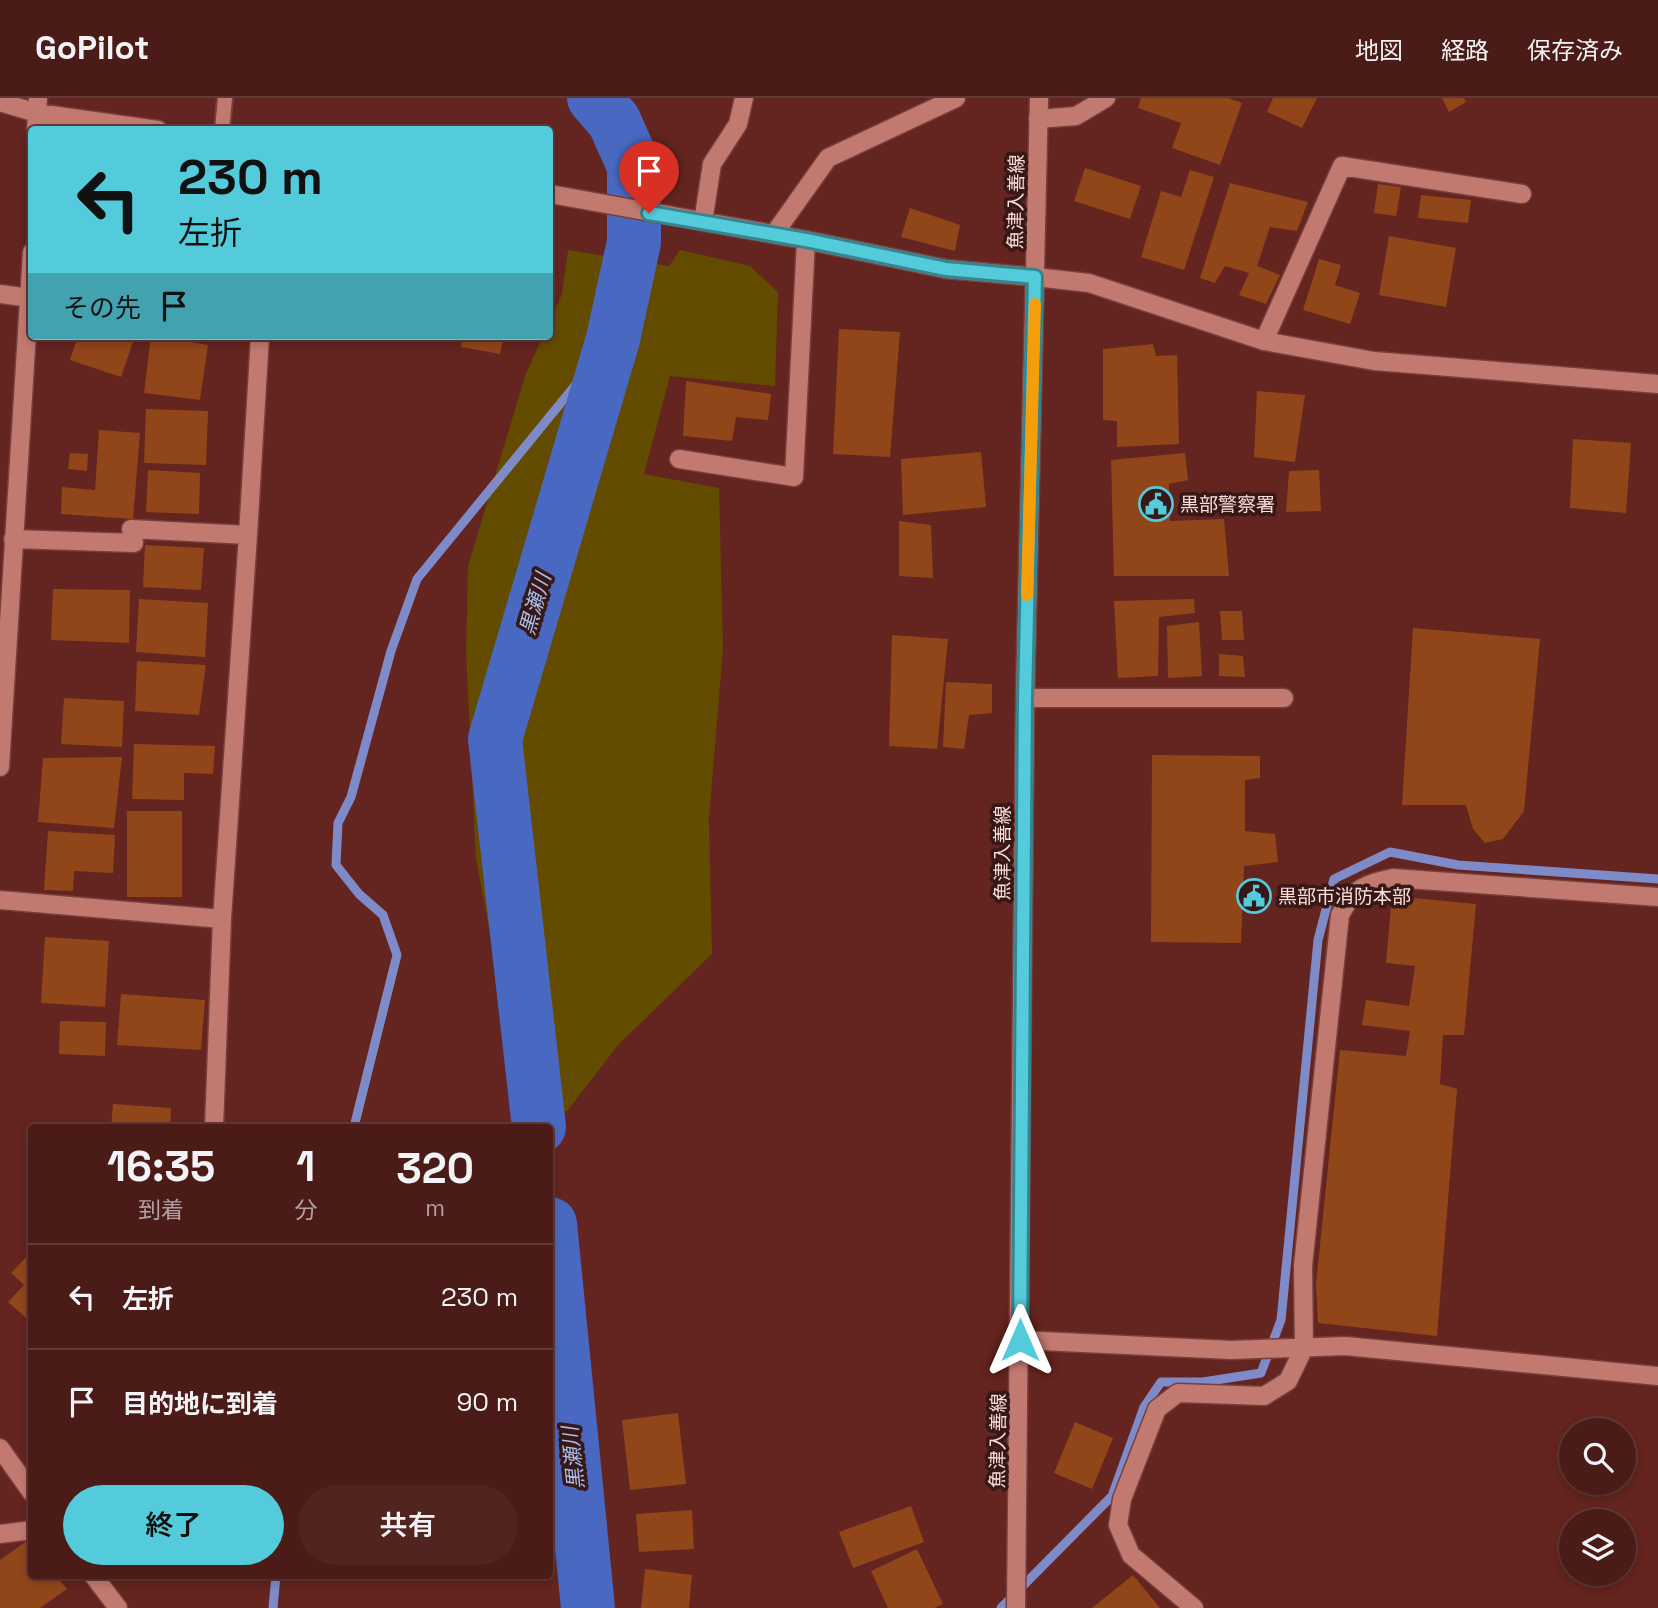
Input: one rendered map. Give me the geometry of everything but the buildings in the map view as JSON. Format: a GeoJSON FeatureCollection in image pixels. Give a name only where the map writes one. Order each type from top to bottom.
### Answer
{"type":"FeatureCollection","features":[{"type":"Feature","properties":{"kind":"street"},"geometry":{"type":"LineString","coordinates":[[703,222],[712,164],[738,124],[744,98]]}},
{"type":"Feature","properties":{"kind":"street"},"geometry":{"type":"LineString","coordinates":[[774,234],[828,158],[956,98]]}},
{"type":"Feature","properties":{"kind":"street","name":"魚津入善線"},"geometry":{"type":"LineString","coordinates":[[1016,1608],[1025,698],[1039,98]]}},
{"type":"Feature","properties":{"kind":"street"},"geometry":{"type":"LineString","coordinates":[[1038,119],[1076,116],[1106,98]]}},
{"type":"Feature","properties":{"kind":"street"},"geometry":{"type":"LineString","coordinates":[[0,102],[37,114],[128,126]]}},
{"type":"Feature","properties":{"kind":"street"},"geometry":{"type":"LineString","coordinates":[[1264,341],[1342,166],[1522,194]]}},
{"type":"Feature","properties":{"kind":"street"},"geometry":{"type":"LineString","coordinates":[[553,195],[806,240],[946,269],[1088,283],[1264,341],[1374,361],[1658,384]]}},
{"type":"Feature","properties":{"kind":"street"},"geometry":{"type":"LineString","coordinates":[[678,460],[794,477],[806,240]]}},
{"type":"Feature","properties":{"kind":"street"},"geometry":{"type":"LineString","coordinates":[[0,294],[28,298]]}},
{"type":"Feature","properties":{"kind":"street"},"geometry":{"type":"LineString","coordinates":[[0,767],[28,326]]}},
{"type":"Feature","properties":{"kind":"street"},"geometry":{"type":"LineString","coordinates":[[214,1124],[222,919],[260,340]]}},
{"type":"Feature","properties":{"kind":"street"},"geometry":{"type":"LineString","coordinates":[[13,539],[134,543],[131,529],[248,535]]}},
{"type":"Feature","properties":{"kind":"street"},"geometry":{"type":"LineString","coordinates":[[1025,698],[1284,698]]}},
{"type":"Feature","properties":{"kind":"street"},"geometry":{"type":"LineString","coordinates":[[1194,1608],[1131,1555],[1118,1525],[1122,1499],[1157,1409],[1178,1392],[1264,1396],[1288,1381],[1304,1348],[1303,1266],[1340,915],[1352,892],[1371,883],[1393,878],[1658,897]]}},
{"type":"Feature","properties":{"kind":"street"},"geometry":{"type":"LineString","coordinates":[[0,900],[222,919]]}},
{"type":"Feature","properties":{"kind":"street"},"geometry":{"type":"LineString","coordinates":[[1020,1340],[1231,1350],[1345,1346],[1658,1376]]}},
{"type":"Feature","properties":{"kind":"street"},"geometry":{"type":"LineString","coordinates":[[0,1448],[28,1487]]}},
{"type":"Feature","properties":{"kind":"street"},"geometry":{"type":"LineString","coordinates":[[0,1534],[28,1530]]}},
{"type":"Feature","properties":{"kind":"street"},"geometry":{"type":"LineString","coordinates":[[96,1579],[118,1608]]}},
{"type":"Feature","properties":{"kind":"lane"},"geometry":{"type":"LineString","coordinates":[[222,126],[225,98]]}},
{"type":"Feature","properties":{"kind":"shaded area"},"geometry":{"type":"Polygon","coordinates":[[[568,250],[669,266],[680,250],[750,266],[778,292],[775,386],[670,376],[644,474],[719,488],[723,649],[709,818],[712,954],[619,1044],[567,1111],[514,1115],[500,987],[476,859],[466,653],[468,566],[525,376],[541,340],[553,340],[553,315],[562,294],[568,250]]]}},
{"type":"Feature","properties":{"kind":"waterway","name":"黒瀬川"},"geometry":{"type":"LineString","coordinates":[[539,1124],[495,739],[613,339],[634,242],[634,166],[614,121],[594,98]]}},
{"type":"Feature","properties":{"kind":"waterway"},"geometry":{"type":"LineString","coordinates":[[355,1124],[397,955],[383,915],[359,894],[336,865],[338,823],[351,797],[391,651],[417,579],[613,339]]}},
{"type":"Feature","properties":{"kind":"waterway"},"geometry":{"type":"LineString","coordinates":[[1001,1608],[1112,1496],[1144,1407],[1161,1382],[1203,1382],[1261,1373],[1281,1320],[1318,940],[1334,879],[1390,852],[1458,865],[1658,879]]}},
{"type":"Feature","properties":{"kind":"waterway","name":"黒瀬川"},"geometry":{"type":"LineString","coordinates":[[553,1254],[588,1608]]}},
{"type":"Feature","properties":{"kind":"waterway"},"geometry":{"type":"LineString","coordinates":[[273,1608],[276,1579]]}},
{"type":"Feature","properties":{"kind":"slow traffic"},"geometry":{"type":"LineString","coordinates":[[1027,595],[1035,304]]}},
{"type":"Feature","properties":{"kind":"place","name":"黒部警察署"},"geometry":{"type":"Point","coordinates":[1156,504]}},
{"type":"Feature","properties":{"kind":"place","name":"黒部市消防本部"},"geometry":{"type":"Point","coordinates":[1254,896]}},
{"type":"Feature","properties":{"kind":"route"},"geometry":{"type":"LineString","coordinates":[[649,213],[806,240],[946,269],[1035,277],[1025,698],[1020,1340]]}}]}
